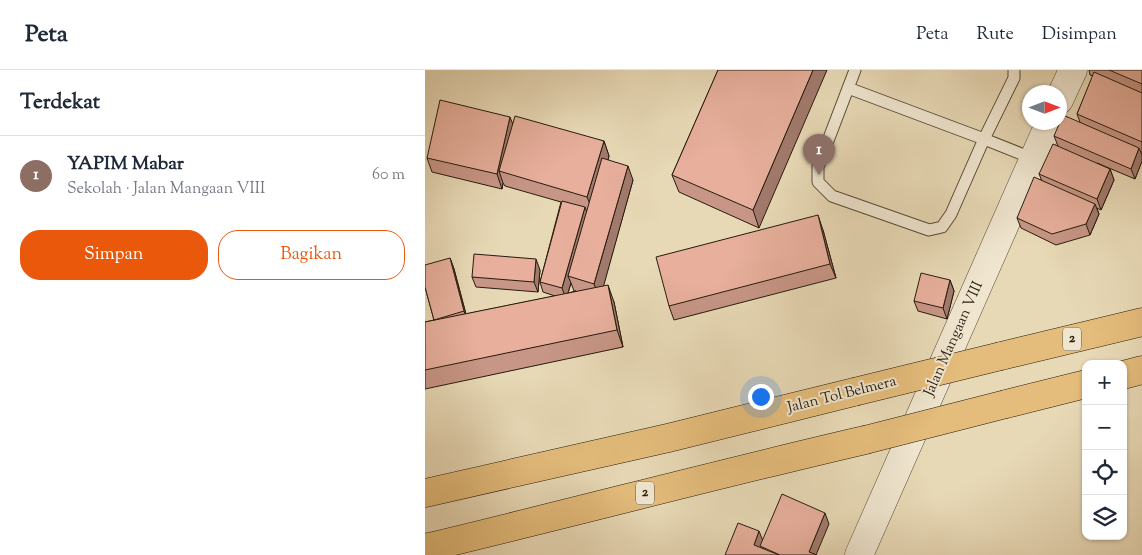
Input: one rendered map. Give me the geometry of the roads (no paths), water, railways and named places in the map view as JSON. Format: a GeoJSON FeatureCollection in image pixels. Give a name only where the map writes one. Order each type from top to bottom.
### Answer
{"type":"FeatureCollection","features":[{"type":"Feature","properties":{"kind":"highway","name":"Jalan Tol Belmera"},"geometry":{"type":"LineString","coordinates":[[425,493],[678,436],[1142,322]]}},
{"type":"Feature","properties":{"kind":"highway"},"geometry":{"type":"LineString","coordinates":[[1127,374],[1142,370]]}},
{"type":"Feature","properties":{"kind":"highway","name":"2"},"geometry":{"type":"LineString","coordinates":[[425,548],[1082,385]]}},
{"type":"Feature","properties":{"kind":"street"},"geometry":{"type":"LineString","coordinates":[[1066,85],[1073,70]]}},
{"type":"Feature","properties":{"kind":"street","name":"Jalan Mangaan VIII"},"geometry":{"type":"LineString","coordinates":[[859,555],[1047,130]]}},
{"type":"Feature","properties":{"kind":"lane"},"geometry":{"type":"LineString","coordinates":[[855,70],[819,167],[819,182],[832,196],[929,230],[942,227],[951,214],[984,139],[1014,78],[1015,70]]}},
{"type":"Feature","properties":{"kind":"lane"},"geometry":{"type":"LineString","coordinates":[[848,88],[1034,159]]}},
{"type":"Feature","properties":{"kind":"place","name":"YAPIM Mabar"},"geometry":{"type":"Point","coordinates":[819,175]}}]}
